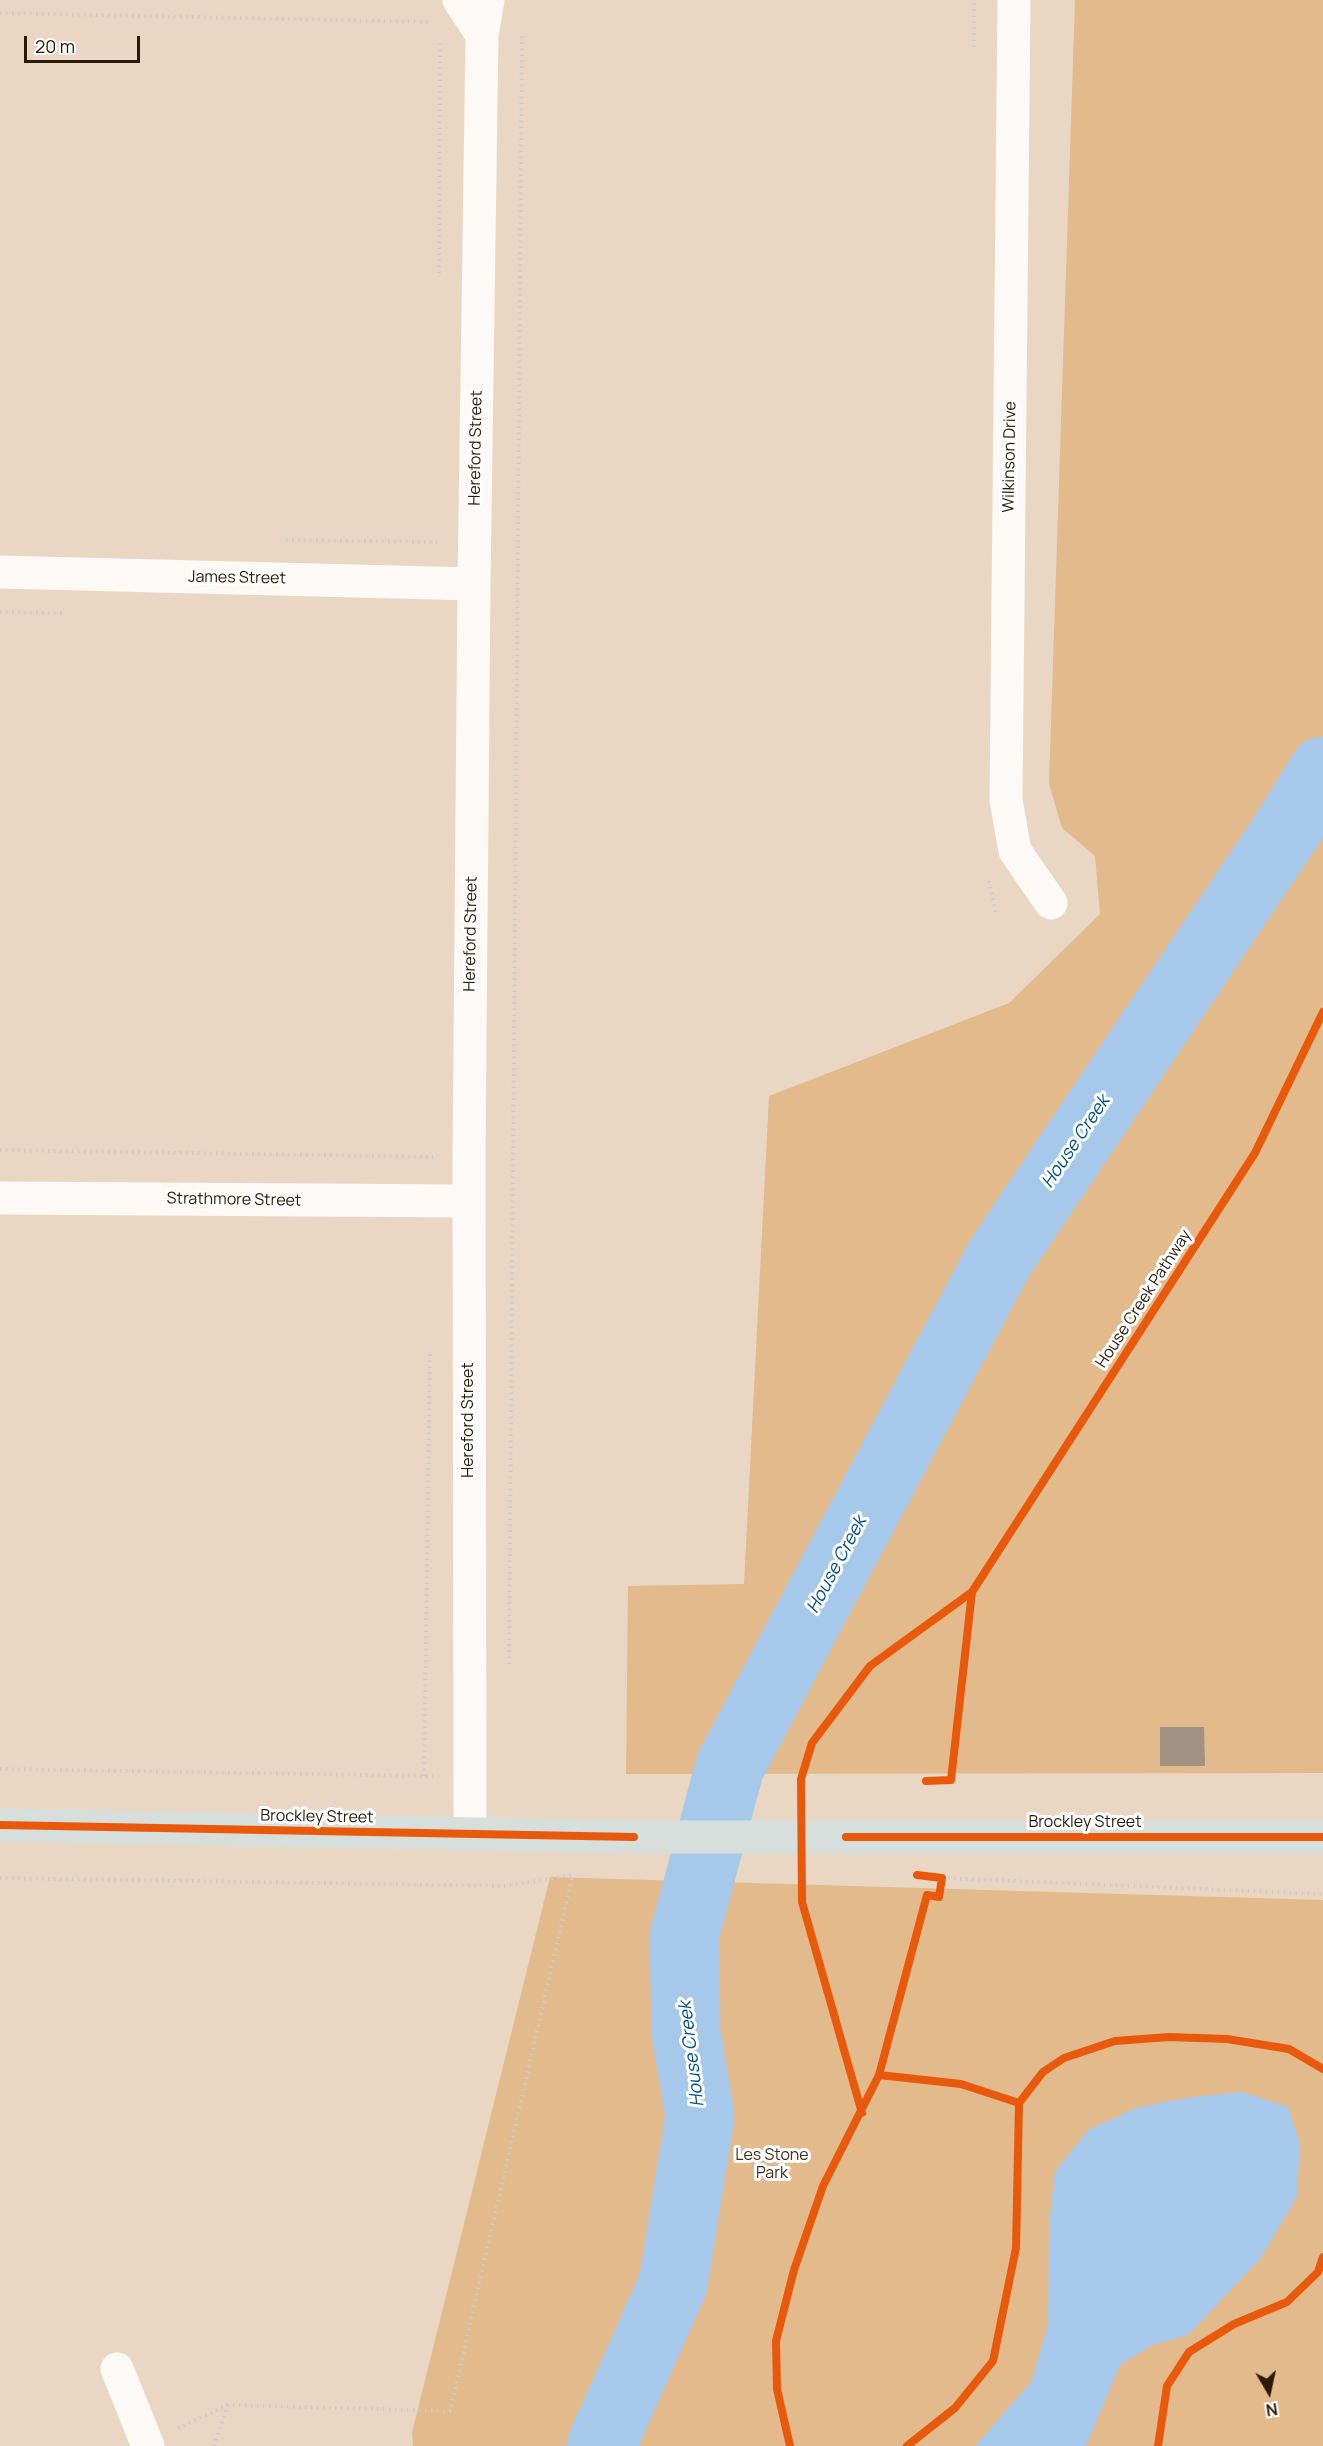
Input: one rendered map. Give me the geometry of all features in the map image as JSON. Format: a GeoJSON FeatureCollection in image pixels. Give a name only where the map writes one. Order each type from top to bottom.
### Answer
{"type":"FeatureCollection","features":[{"type":"Feature","properties":{"kind":"main road","name":"Brockley Street"},"geometry":{"type":"LineString","coordinates":[[0,1824],[634,1837],[1323,1838]]}},
{"type":"Feature","properties":{"kind":"street","name":"Hereford Street"},"geometry":{"type":"LineString","coordinates":[[470,1833],[469,1201],[474,584],[482,35],[488,0]]}},
{"type":"Feature","properties":{"kind":"street","name":"Wilkinson Drive"},"geometry":{"type":"LineString","coordinates":[[1014,0],[1006,800],[1015,851],[1051,903]]}},
{"type":"Feature","properties":{"kind":"street"},"geometry":{"type":"LineString","coordinates":[[450,11],[482,35]]}},
{"type":"Feature","properties":{"kind":"street","name":"James Street"},"geometry":{"type":"LineString","coordinates":[[0,572],[474,584]]}},
{"type":"Feature","properties":{"kind":"street","name":"Strathmore Street"},"geometry":{"type":"LineString","coordinates":[[0,1198],[469,1201]]}},
{"type":"Feature","properties":{"kind":"street"},"geometry":{"type":"LineString","coordinates":[[117,2369],[148,2444]]}},
{"type":"Feature","properties":{"kind":"path"},"geometry":{"type":"LineString","coordinates":[[0,13],[450,11]]}},
{"type":"Feature","properties":{"kind":"path"},"geometry":{"type":"LineString","coordinates":[[509,1670],[522,27]]}},
{"type":"Feature","properties":{"kind":"path"},"geometry":{"type":"LineString","coordinates":[[439,282],[440,34]]}},
{"type":"Feature","properties":{"kind":"path"},"geometry":{"type":"LineString","coordinates":[[437,531],[437,584]]}},
{"type":"Feature","properties":{"kind":"path"},"geometry":{"type":"LineString","coordinates":[[284,540],[437,542]]}},
{"type":"Feature","properties":{"kind":"path"},"geometry":{"type":"LineString","coordinates":[[0,1150],[433,1158],[433,1146]]}},
{"type":"Feature","properties":{"kind":"path"},"geometry":{"type":"LineString","coordinates":[[424,1776],[430,1345]]}},
{"type":"Feature","properties":{"kind":"path"},"geometry":{"type":"LineString","coordinates":[[0,1769],[469,1777]]}},
{"type":"Feature","properties":{"kind":"path"},"geometry":{"type":"LineString","coordinates":[[0,1878],[505,1886],[573,1874],[450,2411],[228,2405],[148,2444]]}},
{"type":"Feature","properties":{"kind":"path"},"geometry":{"type":"LineString","coordinates":[[940,1888],[938,1878],[1323,1894]]}},
{"type":"Feature","properties":{"kind":"path"},"geometry":{"type":"LineString","coordinates":[[214,2446],[228,2405]]}},
{"type":"Feature","properties":{"kind":"green space"},"geometry":{"type":"Polygon","coordinates":[[[1075,0],[1323,0],[1323,1773],[626,1774],[628,1586],[744,1584],[769,1096],[1009,1003],[1100,914],[1095,856],[1062,828],[1049,784],[1075,0]]]}},
{"type":"Feature","properties":{"kind":"green space","name":"Les Stone Park"},"geometry":{"type":"Polygon","coordinates":[[[550,1877],[1323,1900],[1323,2446],[413,2446],[412,2433],[550,1877]]]}},
{"type":"Feature","properties":{"kind":"water"},"geometry":{"type":"Polygon","coordinates":[[[1241,2092],[1288,2107],[1300,2145],[1297,2196],[1261,2258],[1188,2335],[1152,2345],[1120,2365],[1086,2446],[975,2446],[1031,2382],[1048,2325],[1049,2224],[1055,2172],[1088,2130],[1136,2108],[1185,2098],[1241,2092]]]}},
{"type":"Feature","properties":{"kind":"building"},"geometry":{"type":"Polygon","coordinates":[[[1160,1727],[1204,1727],[1205,1766],[1160,1766],[1160,1727]]]}},
{"type":"Feature","properties":{"kind":"waterway","name":"House Creek"},"geometry":{"type":"LineString","coordinates":[[601,2446],[673,2284],[700,2116],[686,2033],[684,1937],[730,1766],[999,1259],[1288,828],[1323,771]]}},
{"type":"Feature","properties":{"kind":"cycle path","name":"House Creek Pathway"},"geometry":{"type":"LineString","coordinates":[[862,2113],[802,1902],[801,1779],[812,1743],[870,1666],[972,1592],[1255,1153],[1323,1012]]}},
{"type":"Feature","properties":{"kind":"cycle path"},"geometry":{"type":"LineString","coordinates":[[926,1781],[951,1780],[972,1592]]}},
{"type":"Feature","properties":{"kind":"cycle path"},"geometry":{"type":"LineString","coordinates":[[0,1825],[634,1837]]}},
{"type":"Feature","properties":{"kind":"cycle path"},"geometry":{"type":"LineString","coordinates":[[846,1837],[1323,1837]]}},
{"type":"Feature","properties":{"kind":"cycle path"},"geometry":{"type":"LineString","coordinates":[[790,2446],[777,2389],[776,2341],[794,2270],[823,2186],[879,2075],[927,1895],[939,1897],[942,1878],[917,1875]]}},
{"type":"Feature","properties":{"kind":"cycle path"},"geometry":{"type":"LineString","coordinates":[[907,2446],[955,2408],[993,2361],[1016,2248],[1019,2103],[1043,2072],[1064,2058],[1115,2041],[1169,2037],[1227,2039],[1289,2049],[1323,2069]]}},
{"type":"Feature","properties":{"kind":"cycle path"},"geometry":{"type":"LineString","coordinates":[[879,2075],[961,2084],[1019,2103]]}},
{"type":"Feature","properties":{"kind":"cycle path"},"geometry":{"type":"LineString","coordinates":[[1158,2446],[1167,2386],[1189,2352],[1234,2324],[1287,2302],[1318,2272],[1323,2257]]}}]}
